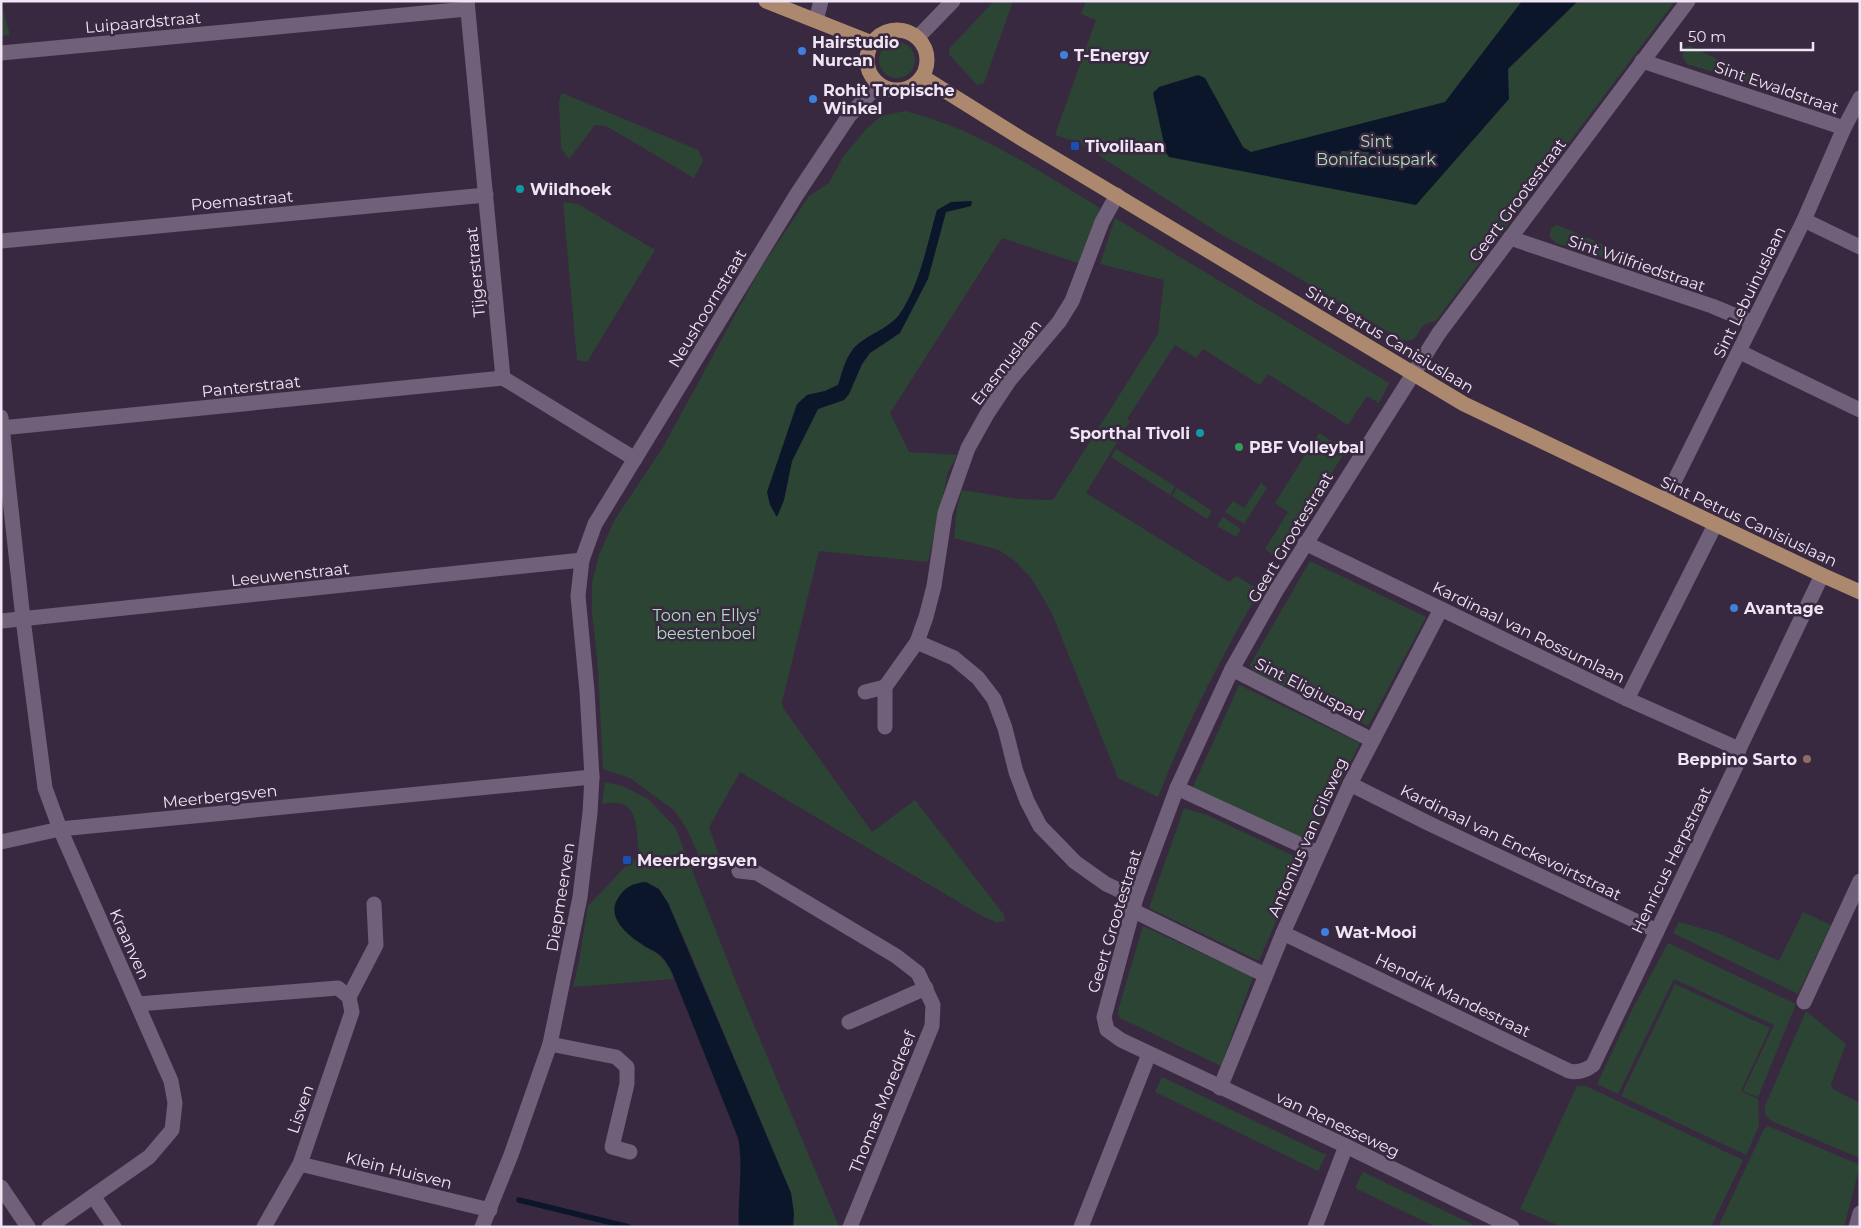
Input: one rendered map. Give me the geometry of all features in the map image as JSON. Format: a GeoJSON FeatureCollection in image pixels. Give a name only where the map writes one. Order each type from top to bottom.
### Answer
{"type":"FeatureCollection","features":[{"type":"Feature","properties":{"kind":"main road"},"geometry":{"type":"LineString","coordinates":[[766,1],[872,43]]}},
{"type":"Feature","properties":{"kind":"main road"},"geometry":{"type":"LineString","coordinates":[[888,30],[904,30],[918,37],[928,56],[927,67],[923,76],[916,84],[908,89],[898,91],[888,89],[872,78],[868,70],[868,51],[879,35],[888,30]]}},
{"type":"Feature","properties":{"kind":"main road","name":"Sint Petrus Canisiuslaan"},"geometry":{"type":"LineString","coordinates":[[923,76],[992,121],[1464,404],[1860,592]]}},
{"type":"Feature","properties":{"kind":"street"},"geometry":{"type":"LineString","coordinates":[[816,20],[822,1]]}},
{"type":"Feature","properties":{"kind":"street"},"geometry":{"type":"LineString","coordinates":[[918,37],[953,1]]}},
{"type":"Feature","properties":{"kind":"street","name":"Geert Grootestraat"},"geometry":{"type":"LineString","coordinates":[[1149,1054],[1121,1040],[1107,1030],[1104,1016],[1134,904],[1176,788],[1232,669],[1305,543],[1439,333],[1688,1]]}},
{"type":"Feature","properties":{"kind":"street","name":"Luipaardstraat"},"geometry":{"type":"LineString","coordinates":[[1,53],[467,5]]}},
{"type":"Feature","properties":{"kind":"street","name":"Tijgerstraat"},"geometry":{"type":"LineString","coordinates":[[467,5],[503,378]]}},
{"type":"Feature","properties":{"kind":"street","name":"Sint Ewaldstraat"},"geometry":{"type":"LineString","coordinates":[[1642,61],[1844,128]]}},
{"type":"Feature","properties":{"kind":"street","name":"Neushoornstraat"},"geometry":{"type":"LineString","coordinates":[[582,560],[595,524],[802,186],[849,116],[879,84]]}},
{"type":"Feature","properties":{"kind":"street","name":"Sint Lebuinuslaan"},"geometry":{"type":"LineString","coordinates":[[1665,500],[1740,352],[1804,220],[1844,128],[1860,98]]}},
{"type":"Feature","properties":{"kind":"street","name":"Poemastraat"},"geometry":{"type":"LineString","coordinates":[[1,241],[486,195]]}},
{"type":"Feature","properties":{"kind":"street","name":"Erasmuslaan"},"geometry":{"type":"LineString","coordinates":[[884,687],[917,642],[926,617],[934,586],[945,513],[968,448],[987,414],[1009,381],[1059,322],[1072,301],[1102,222],[1117,195]]}},
{"type":"Feature","properties":{"kind":"street"},"geometry":{"type":"LineString","coordinates":[[1804,220],[1860,247]]}},
{"type":"Feature","properties":{"kind":"street","name":"Sint Wilfriedstraat"},"geometry":{"type":"LineString","coordinates":[[1510,238],[1712,306],[1753,323]]}},
{"type":"Feature","properties":{"kind":"street"},"geometry":{"type":"LineString","coordinates":[[1740,352],[1860,410]]}},
{"type":"Feature","properties":{"kind":"street"},"geometry":{"type":"LineString","coordinates":[[503,378],[635,459]]}},
{"type":"Feature","properties":{"kind":"street","name":"Panterstraat"},"geometry":{"type":"LineString","coordinates":[[2,424],[503,378]]}},
{"type":"Feature","properties":{"kind":"street","name":"Kraanven"},"geometry":{"type":"LineString","coordinates":[[2,424],[23,619],[45,788],[60,829],[171,1081],[175,1103],[172,1130],[149,1157],[49,1227]]}},
{"type":"Feature","properties":{"kind":"street"},"geometry":{"type":"LineString","coordinates":[[1628,699],[1715,524]]}},
{"type":"Feature","properties":{"kind":"street","name":"Kardinaal van Rossumlaan"},"geometry":{"type":"LineString","coordinates":[[1305,543],[1628,699],[1739,749]]}},
{"type":"Feature","properties":{"kind":"street","name":"Leeuwenstraat"},"geometry":{"type":"LineString","coordinates":[[1,621],[582,560]]}},
{"type":"Feature","properties":{"kind":"street","name":"Diepmeerven"},"geometry":{"type":"LineString","coordinates":[[482,1227],[490,1210],[550,1044],[580,897],[590,814],[592,777],[587,691],[578,596],[582,560]]}},
{"type":"Feature","properties":{"kind":"street","name":"Henricus Herpstraat"},"geometry":{"type":"LineString","coordinates":[[1581,1072],[1593,1065],[1736,766],[1739,749],[1822,575]]}},
{"type":"Feature","properties":{"kind":"street","name":"Antonius van Gilsweg"},"geometry":{"type":"LineString","coordinates":[[1220,1088],[1265,975],[1318,853],[1372,740],[1441,609]]}},
{"type":"Feature","properties":{"kind":"street"},"geometry":{"type":"LineString","coordinates":[[917,642],[954,658],[978,678],[994,699],[1005,728],[1016,772],[1027,801],[1040,826],[1074,862],[1134,904],[1265,975]]}},
{"type":"Feature","properties":{"kind":"street","name":"Sint Eligiuspad"},"geometry":{"type":"LineString","coordinates":[[1232,669],[1372,740]]}},
{"type":"Feature","properties":{"kind":"street"},"geometry":{"type":"LineString","coordinates":[[865,692],[884,687],[885,726]]}},
{"type":"Feature","properties":{"kind":"street","name":"Meerbergsven"},"geometry":{"type":"LineString","coordinates":[[1,842],[60,829],[592,777]]}},
{"type":"Feature","properties":{"kind":"street","name":"Kardinaal van Enckevoirtstraat"},"geometry":{"type":"LineString","coordinates":[[1350,784],[1657,931]]}},
{"type":"Feature","properties":{"kind":"street"},"geometry":{"type":"LineString","coordinates":[[1176,788],[1318,853]]}},
{"type":"Feature","properties":{"kind":"street","name":"Thomas Moredreef"},"geometry":{"type":"LineString","coordinates":[[739,871],[757,874],[896,956],[918,973],[933,1005],[932,1026],[850,1227]]}},
{"type":"Feature","properties":{"kind":"street"},"geometry":{"type":"LineString","coordinates":[[1804,1002],[1860,881]]}},
{"type":"Feature","properties":{"kind":"street","name":"Lisven"},"geometry":{"type":"LineString","coordinates":[[264,1227],[300,1164],[352,1012],[349,997],[376,945],[374,904]]}},
{"type":"Feature","properties":{"kind":"street","name":"Hendrik Mandestraat"},"geometry":{"type":"LineString","coordinates":[[1283,932],[1561,1068],[1581,1072]]}},
{"type":"Feature","properties":{"kind":"street"},"geometry":{"type":"LineString","coordinates":[[138,1004],[338,988],[349,997]]}},
{"type":"Feature","properties":{"kind":"street"},"geometry":{"type":"LineString","coordinates":[[849,1022],[926,988]]}},
{"type":"Feature","properties":{"kind":"street"},"geometry":{"type":"LineString","coordinates":[[550,1044],[616,1057],[627,1067],[627,1084],[612,1147],[630,1152]]}},
{"type":"Feature","properties":{"kind":"street"},"geometry":{"type":"LineString","coordinates":[[1081,1227],[1149,1054]]}},
{"type":"Feature","properties":{"kind":"street","name":"van Renesseweg"},"geometry":{"type":"LineString","coordinates":[[1149,1054],[1346,1146],[1496,1224],[1512,1227]]}},
{"type":"Feature","properties":{"kind":"street"},"geometry":{"type":"LineString","coordinates":[[1314,1227],[1346,1146]]}},
{"type":"Feature","properties":{"kind":"street","name":"Klein Huisven"},"geometry":{"type":"LineString","coordinates":[[300,1164],[490,1210]]}},
{"type":"Feature","properties":{"kind":"street"},"geometry":{"type":"LineString","coordinates":[[1,1187],[28,1227]]}},
{"type":"Feature","properties":{"kind":"street"},"geometry":{"type":"LineString","coordinates":[[93,1196],[114,1227]]}},
{"type":"Feature","properties":{"kind":"street"},"geometry":{"type":"LineString","coordinates":[[1856,1227],[1860,1213]]}},
{"type":"Feature","properties":{"kind":"green space"},"geometry":{"type":"Polygon","coordinates":[[[994,1],[1013,1],[984,83],[977,85],[949,54],[949,49],[994,1]]]}},
{"type":"Feature","properties":{"kind":"green space","name":"Sint Bonifaciuspark"},"geometry":{"type":"Polygon","coordinates":[[[1086,1],[1675,1],[1435,322],[1426,324],[1412,340],[1402,340],[1277,265],[1222,235],[1078,142],[1055,135],[1096,20],[1081,14],[1086,1]]]}},
{"type":"Feature","properties":{"kind":"green space"},"geometry":{"type":"Polygon","coordinates":[[[2,7],[10,35],[1,36],[2,7]]]}},
{"type":"Feature","properties":{"kind":"green space"},"geometry":{"type":"Polygon","coordinates":[[[897,42],[904,43],[910,47],[914,53],[914,67],[910,73],[904,77],[897,78],[890,77],[884,73],[880,67],[879,60],[880,53],[884,47],[890,43],[897,42]]]}},
{"type":"Feature","properties":{"kind":"green space"},"geometry":{"type":"Polygon","coordinates":[[[1690,46],[1762,80],[1763,85],[1760,86],[1687,64],[1682,56],[1686,47],[1690,46]]]}},
{"type":"Feature","properties":{"kind":"green space"},"geometry":{"type":"Polygon","coordinates":[[[562,93],[698,150],[703,161],[694,178],[606,126],[595,125],[569,159],[561,148],[559,101],[562,93]]]}},
{"type":"Feature","properties":{"kind":"green space","name":"Toon en Ellys' beestenboel"},"geometry":{"type":"Polygon","coordinates":[[[905,111],[957,128],[1006,152],[1100,208],[1081,264],[1002,238],[890,413],[909,452],[957,455],[948,472],[928,562],[819,551],[782,702],[783,708],[872,832],[915,800],[1004,915],[1005,921],[996,922],[982,916],[740,772],[709,827],[721,861],[704,868],[687,829],[675,811],[630,778],[603,769],[598,668],[592,612],[592,583],[599,555],[614,521],[662,449],[759,271],[809,196],[829,183],[843,157],[867,128],[881,116],[905,111]],[[971,206],[937,210],[918,278],[899,315],[890,324],[863,340],[854,348],[845,363],[838,385],[825,391],[807,395],[767,492],[776,517],[784,500],[792,461],[818,409],[844,400],[849,394],[862,364],[870,353],[900,333],[936,245],[946,212],[971,206]]]}},
{"type":"Feature","properties":{"kind":"green space"},"geometry":{"type":"Polygon","coordinates":[[[563,202],[578,204],[655,250],[587,362],[577,360],[563,202]]]}},
{"type":"Feature","properties":{"kind":"green space"},"geometry":{"type":"Polygon","coordinates":[[[1115,218],[1389,383],[1379,403],[1367,396],[1348,425],[1268,374],[1260,385],[1203,349],[1196,358],[1175,345],[1127,419],[1130,421],[1086,493],[1229,582],[1238,577],[1260,590],[1205,692],[1180,744],[1158,797],[1118,778],[1051,611],[1031,578],[1015,561],[999,550],[954,538],[957,507],[962,490],[1017,499],[1053,500],[1158,334],[1164,280],[1100,264],[1115,218]]]}},
{"type":"Feature","properties":{"kind":"green space"},"geometry":{"type":"Polygon","coordinates":[[[1557,225],[1652,265],[1653,269],[1649,272],[1556,243],[1550,237],[1550,233],[1552,228],[1557,225]]]}},
{"type":"Feature","properties":{"kind":"green space"},"geometry":{"type":"Polygon","coordinates":[[[1319,433],[1346,450],[1278,558],[1265,549],[1288,512],[1275,503],[1319,433]]]}},
{"type":"Feature","properties":{"kind":"green space"},"geometry":{"type":"Polygon","coordinates":[[[1116,449],[1175,486],[1170,495],[1111,457],[1116,449]]]}},
{"type":"Feature","properties":{"kind":"green space"},"geometry":{"type":"Polygon","coordinates":[[[1261,483],[1267,488],[1244,524],[1225,512],[1233,501],[1244,508],[1261,483]]]}},
{"type":"Feature","properties":{"kind":"green space"},"geometry":{"type":"Polygon","coordinates":[[[1177,488],[1212,511],[1207,519],[1172,496],[1177,488]]]}},
{"type":"Feature","properties":{"kind":"green space"},"geometry":{"type":"Polygon","coordinates":[[[1223,517],[1241,529],[1236,537],[1217,526],[1223,517]]]}},
{"type":"Feature","properties":{"kind":"green space"},"geometry":{"type":"Polygon","coordinates":[[[1310,561],[1426,617],[1368,726],[1253,671],[1250,665],[1310,561]]]}},
{"type":"Feature","properties":{"kind":"green space"},"geometry":{"type":"Polygon","coordinates":[[[1239,685],[1360,743],[1310,842],[1192,789],[1239,685]]]}},
{"type":"Feature","properties":{"kind":"green space"},"geometry":{"type":"Polygon","coordinates":[[[605,782],[623,786],[648,799],[675,827],[740,992],[839,1227],[793,1227],[794,1214],[791,1193],[687,945],[668,903],[659,889],[633,938],[667,964],[674,979],[573,987],[588,906],[627,865],[640,857],[636,826],[630,810],[624,805],[615,803],[602,804],[605,782]]]}},
{"type":"Feature","properties":{"kind":"green space"},"geometry":{"type":"Polygon","coordinates":[[[1184,808],[1207,815],[1302,860],[1259,961],[1149,908],[1184,808]]]}},
{"type":"Feature","properties":{"kind":"green space"},"geometry":{"type":"Polygon","coordinates":[[[1803,912],[1831,925],[1798,994],[1673,933],[1679,922],[1718,933],[1779,961],[1803,912]]]}},
{"type":"Feature","properties":{"kind":"green space"},"geometry":{"type":"Polygon","coordinates":[[[1143,926],[1253,977],[1221,1066],[1120,1018],[1118,1014],[1119,1007],[1143,926]]]}},
{"type":"Feature","properties":{"kind":"green space"},"geometry":{"type":"Polygon","coordinates":[[[1668,943],[1796,1004],[1758,1097],[1743,1091],[1774,1025],[1674,979],[1618,1094],[1597,1084],[1631,1012],[1668,943]]]}},
{"type":"Feature","properties":{"kind":"green space"},"geometry":{"type":"Polygon","coordinates":[[[1675,984],[1770,1028],[1741,1091],[1758,1099],[1759,1126],[1746,1155],[1621,1096],[1675,984]]]}},
{"type":"Feature","properties":{"kind":"green space"},"geometry":{"type":"Polygon","coordinates":[[[1806,1011],[1846,1044],[1831,1084],[1833,1089],[1860,1103],[1860,1158],[1774,1122],[1765,1114],[1765,1106],[1806,1011]]]}},
{"type":"Feature","properties":{"kind":"green space"},"geometry":{"type":"Polygon","coordinates":[[[1162,1077],[1326,1155],[1318,1171],[1155,1092],[1162,1077]]]}},
{"type":"Feature","properties":{"kind":"green space"},"geometry":{"type":"Polygon","coordinates":[[[1577,1086],[1586,1086],[1743,1160],[1711,1227],[1562,1227],[1520,1209],[1577,1086]]]}},
{"type":"Feature","properties":{"kind":"green space"},"geometry":{"type":"Polygon","coordinates":[[[1768,1126],[1860,1165],[1844,1227],[1718,1227],[1764,1129],[1768,1126]]]}},
{"type":"Feature","properties":{"kind":"green space"},"geometry":{"type":"Polygon","coordinates":[[[1363,1172],[1472,1224],[1472,1227],[1436,1227],[1355,1188],[1363,1172]]]}},
{"type":"Feature","properties":{"kind":"water"},"geometry":{"type":"Polygon","coordinates":[[[1522,1],[1578,1],[1508,69],[1509,99],[1416,205],[1169,157],[1166,153],[1153,93],[1159,87],[1198,75],[1205,78],[1243,147],[1251,152],[1445,102],[1522,1]],[[1341,151],[1341,164],[1367,165],[1369,152],[1341,151]]]}},
{"type":"Feature","properties":{"kind":"water"},"geometry":{"type":"Polygon","coordinates":[[[972,201],[971,206],[946,212],[928,279],[900,333],[870,353],[862,364],[849,394],[844,400],[818,409],[792,461],[784,500],[777,517],[770,505],[767,492],[797,404],[807,395],[825,391],[838,385],[845,363],[854,348],[863,340],[890,324],[899,315],[918,278],[937,210],[951,202],[972,201]]]}},
{"type":"Feature","properties":{"kind":"water"},"geometry":{"type":"Polygon","coordinates":[[[646,882],[659,889],[668,903],[791,1193],[794,1214],[793,1227],[739,1227],[740,1149],[738,1138],[671,970],[660,955],[640,943],[621,927],[615,913],[618,898],[627,888],[637,883],[646,882]]]}},
{"type":"Feature","properties":{"kind":"waterway"},"geometry":{"type":"LineString","coordinates":[[519,1200],[629,1227]]}},
{"type":"Feature","properties":{"kind":"place","name":"Hairstudio Nurcan"},"geometry":{"type":"Point","coordinates":[802,51]}},
{"type":"Feature","properties":{"kind":"place","name":"T-Energy"},"geometry":{"type":"Point","coordinates":[1064,55]}},
{"type":"Feature","properties":{"kind":"place","name":"Rohit Tropische Winkel"},"geometry":{"type":"Point","coordinates":[813,99]}},
{"type":"Feature","properties":{"kind":"place","name":"Tivolilaan"},"geometry":{"type":"Point","coordinates":[1075,146]}},
{"type":"Feature","properties":{"kind":"place","name":"Wildhoek"},"geometry":{"type":"Point","coordinates":[520,189]}},
{"type":"Feature","properties":{"kind":"place","name":"Sporthal Tivoli"},"geometry":{"type":"Point","coordinates":[1200,433]}},
{"type":"Feature","properties":{"kind":"place","name":"PBF Volleybal"},"geometry":{"type":"Point","coordinates":[1239,447]}},
{"type":"Feature","properties":{"kind":"place","name":"Avantage"},"geometry":{"type":"Point","coordinates":[1734,608]}},
{"type":"Feature","properties":{"kind":"place","name":"Beppino Sarto"},"geometry":{"type":"Point","coordinates":[1807,759]}},
{"type":"Feature","properties":{"kind":"place","name":"Meerbergsven"},"geometry":{"type":"Point","coordinates":[627,860]}},
{"type":"Feature","properties":{"kind":"place","name":"Wat-Mooi"},"geometry":{"type":"Point","coordinates":[1325,932]}}]}
